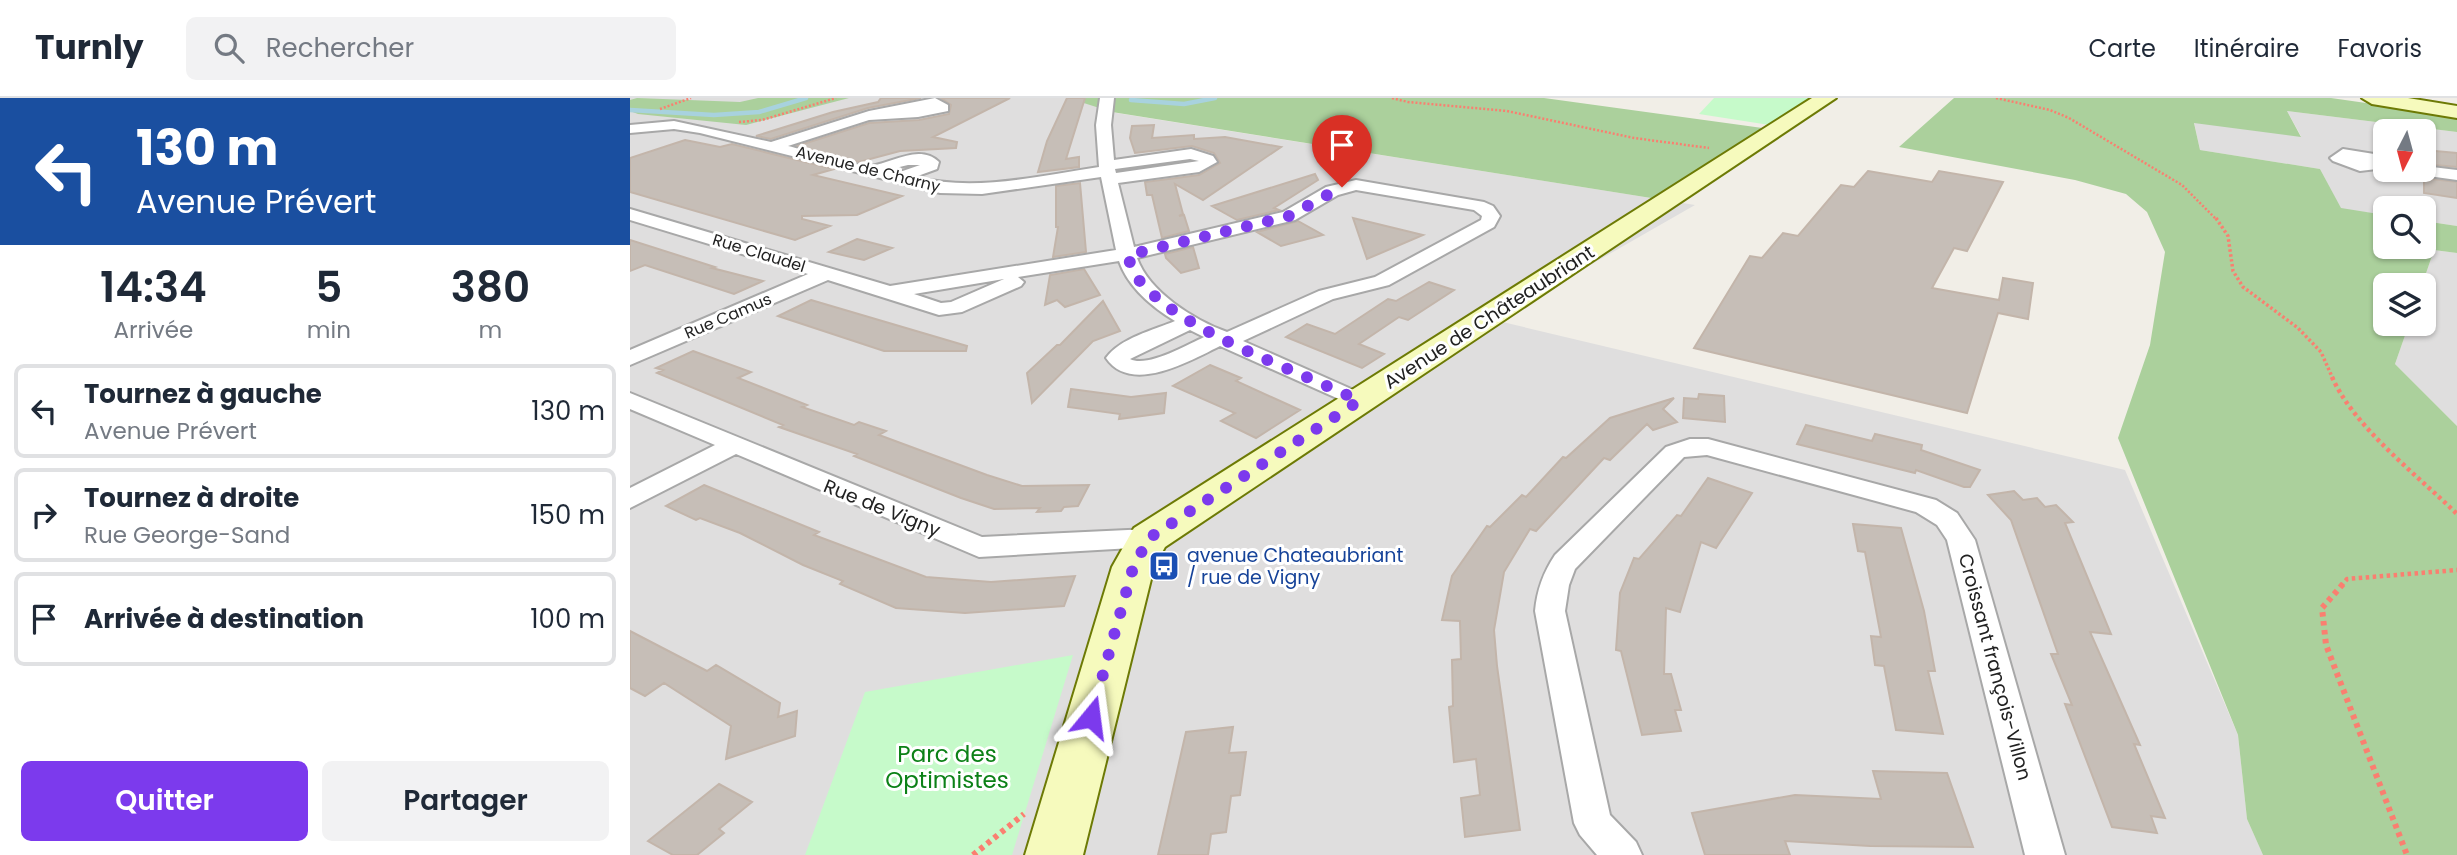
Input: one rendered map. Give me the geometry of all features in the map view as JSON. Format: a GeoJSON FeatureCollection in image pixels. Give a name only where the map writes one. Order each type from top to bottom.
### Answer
{"type":"FeatureCollection","features":[{"type":"Feature","properties":{"kind":"street"},"geometry":{"type":"LineString","coordinates":[[1107,98],[1101,133],[1107,172],[1133,274],[1160,302],[1191,322],[1359,401]]}},
{"type":"Feature","properties":{"kind":"street","name":"Avenue de Châteaubriant"},"geometry":{"type":"LineString","coordinates":[[1044,831],[1133,568],[1149,538],[1826,98]]}},
{"type":"Feature","properties":{"kind":"street"},"geometry":{"type":"LineString","coordinates":[[2372,98],[2457,112]]}},
{"type":"Feature","properties":{"kind":"street"},"geometry":{"type":"LineString","coordinates":[[774,146],[871,116]]}},
{"type":"Feature","properties":{"kind":"street","name":"Avenue de Charny"},"geometry":{"type":"LineString","coordinates":[[630,129],[674,125],[700,129],[940,188],[982,189],[1107,172]]}},
{"type":"Feature","properties":{"kind":"street"},"geometry":{"type":"LineString","coordinates":[[1191,154],[1206,156],[1209,162],[1199,167],[1107,172],[1191,154]]}},
{"type":"Feature","properties":{"kind":"street"},"geometry":{"type":"LineString","coordinates":[[870,171],[900,161],[920,158],[931,162],[931,166],[898,178]]}},
{"type":"Feature","properties":{"kind":"street"},"geometry":{"type":"LineString","coordinates":[[2436,172],[2457,175]]}},
{"type":"Feature","properties":{"kind":"street"},"geometry":{"type":"LineString","coordinates":[[1128,255],[1289,216],[1332,191],[1356,185],[1478,206],[1487,209],[1491,216],[1488,223],[1382,281],[1326,295],[1148,369],[1128,369],[1118,363],[1117,359],[1128,350],[1191,322]]}},
{"type":"Feature","properties":{"kind":"street","name":"Rue Claudel"},"geometry":{"type":"LineString","coordinates":[[630,214],[939,309],[955,308],[1046,268],[1128,255]]}},
{"type":"Feature","properties":{"kind":"street","name":"Rue Camus"},"geometry":{"type":"LineString","coordinates":[[630,358],[827,273]]}},
{"type":"Feature","properties":{"kind":"street","name":"Rue de Vigny"},"geometry":{"type":"LineString","coordinates":[[630,400],[733,446],[979,547],[1149,538]]}},
{"type":"Feature","properties":{"kind":"street"},"geometry":{"type":"LineString","coordinates":[[630,499],[733,446]]}},
{"type":"Feature","properties":{"kind":"street","name":"Croissant françois-Villon"},"geometry":{"type":"LineString","coordinates":[[1622,855],[1593,823],[1550,611],[1552,589],[1556,575],[1565,562],[1675,452],[1690,447],[1708,447],[1926,506],[1947,519],[1961,540],[2045,855]]}},
{"type":"Feature","properties":{"kind":"path"},"geometry":{"type":"LineString","coordinates":[[732,122],[762,120],[836,98]]}},
{"type":"Feature","properties":{"kind":"path"},"geometry":{"type":"LineString","coordinates":[[1392,98],[1408,102],[1507,111],[1634,138],[1719,150]]}},
{"type":"Feature","properties":{"kind":"path"},"geometry":{"type":"LineString","coordinates":[[1996,98],[2050,110],[2069,118],[2182,185],[2198,199],[2228,236],[2233,271],[2244,287],[2298,328],[2321,352],[2340,396],[2358,419],[2457,514]]}},
{"type":"Feature","properties":{"kind":"path"},"geometry":{"type":"LineString","coordinates":[[2407,855],[2326,646],[2322,608],[2347,579],[2457,570]]}},
{"type":"Feature","properties":{"kind":"path"},"geometry":{"type":"LineString","coordinates":[[973,855],[1044,831]]}},
{"type":"Feature","properties":{"kind":"shaded area"},"geometry":{"type":"Polygon","coordinates":[[[630,98],[1105,98],[1104,111],[1695,205],[1494,320],[2125,470],[2238,735],[2247,819],[2263,855],[630,855],[630,98]]]}},
{"type":"Feature","properties":{"kind":"shaded area"},"geometry":{"type":"Polygon","coordinates":[[[2287,111],[2373,122],[2373,182],[2436,182],[2436,129],[2457,132],[2457,226],[2436,223],[2436,196],[2373,196],[2373,213],[2341,209],[2320,169],[2200,150],[2194,122],[2301,136],[2287,111]]]}},
{"type":"Feature","properties":{"kind":"shaded area"},"geometry":{"type":"Polygon","coordinates":[[[2436,250],[2457,253],[2457,426],[2395,364],[2405,336],[2436,336],[2436,273],[2426,273],[2431,259],[2436,259],[2436,250]]]}},
{"type":"Feature","properties":{"kind":"green space"},"geometry":{"type":"Polygon","coordinates":[[[637,98],[740,102],[758,98],[849,98],[746,125],[638,114],[630,111],[630,100],[637,98]]]}},
{"type":"Feature","properties":{"kind":"green space"},"geometry":{"type":"Polygon","coordinates":[[[1068,98],[1544,98],[1777,130],[1670,201],[1112,112],[1068,98]]]}},
{"type":"Feature","properties":{"kind":"green space"},"geometry":{"type":"Polygon","coordinates":[[[1714,98],[1818,98],[1776,126],[1699,114],[1714,98]]]}},
{"type":"Feature","properties":{"kind":"green space"},"geometry":{"type":"Polygon","coordinates":[[[1954,98],[2331,98],[2457,116],[2457,132],[2436,129],[2436,119],[2373,119],[2373,122],[2287,111],[2301,137],[2194,123],[2200,150],[2320,169],[2341,208],[2373,213],[2373,259],[2431,259],[2426,273],[2373,273],[2373,336],[2405,336],[2395,364],[2457,426],[2457,855],[2263,855],[2247,819],[2238,735],[2118,438],[2150,345],[2165,252],[2147,212],[2126,194],[2075,180],[1899,147],[1954,98]]]}},
{"type":"Feature","properties":{"kind":"green space"},"geometry":{"type":"Polygon","coordinates":[[[2436,223],[2457,226],[2457,253],[2436,250],[2436,223]]]}},
{"type":"Feature","properties":{"kind":"green space","name":"Parc des Optimistes"},"geometry":{"type":"Polygon","coordinates":[[[1073,655],[1012,855],[805,855],[865,692],[1073,655]]]}},
{"type":"Feature","properties":{"kind":"building"},"geometry":{"type":"Polygon","coordinates":[[[881,98],[921,98],[868,108],[771,139],[756,136],[833,112],[878,102],[881,98]]]}},
{"type":"Feature","properties":{"kind":"building"},"geometry":{"type":"Polygon","coordinates":[[[941,98],[1010,98],[933,137],[957,142],[956,148],[900,151],[859,162],[797,146],[869,123],[919,120],[949,114],[951,105],[941,98]]]}},
{"type":"Feature","properties":{"kind":"building"},"geometry":{"type":"Polygon","coordinates":[[[1067,98],[1085,98],[1066,159],[1079,157],[1079,167],[1038,172],[1047,141],[1067,98]]]}},
{"type":"Feature","properties":{"kind":"building"},"geometry":{"type":"Polygon","coordinates":[[[1154,125],[1152,138],[1194,135],[1194,139],[1225,137],[1281,147],[1203,200],[1175,184],[1183,214],[1179,216],[1184,215],[1189,231],[1162,238],[1152,195],[1147,195],[1145,182],[1199,175],[1220,163],[1214,153],[1192,146],[1135,153],[1130,138],[1132,126],[1154,125]]]}},
{"type":"Feature","properties":{"kind":"building"},"geometry":{"type":"Polygon","coordinates":[[[685,140],[720,147],[732,144],[834,169],[813,175],[902,196],[857,215],[802,216],[802,219],[830,226],[795,240],[630,192],[630,158],[685,140]]]}},
{"type":"Feature","properties":{"kind":"building"},"geometry":{"type":"Polygon","coordinates":[[[2436,151],[2457,153],[2457,167],[2436,165],[2436,151]]]}},
{"type":"Feature","properties":{"kind":"building"},"geometry":{"type":"Polygon","coordinates":[[[1868,171],[1932,182],[1939,171],[2003,182],[1967,251],[1954,248],[1932,288],[1999,300],[2003,278],[2033,283],[2028,319],[1998,313],[1967,413],[1694,348],[1750,256],[1762,258],[1783,233],[1798,236],[1841,185],[1854,187],[1868,171]]]}},
{"type":"Feature","properties":{"kind":"building"},"geometry":{"type":"Polygon","coordinates":[[[1315,174],[1318,180],[1274,208],[1279,210],[1237,220],[1212,206],[1315,174]]]}},
{"type":"Feature","properties":{"kind":"building"},"geometry":{"type":"Polygon","coordinates":[[[2436,179],[2457,182],[2457,198],[2424,193],[2424,182],[2436,182],[2436,179]]]}},
{"type":"Feature","properties":{"kind":"building"},"geometry":{"type":"Polygon","coordinates":[[[1080,183],[1086,252],[1053,257],[1058,227],[1056,186],[1080,183]]]}},
{"type":"Feature","properties":{"kind":"building"},"geometry":{"type":"Polygon","coordinates":[[[1353,218],[1423,235],[1367,259],[1353,218]]]}},
{"type":"Feature","properties":{"kind":"building"},"geometry":{"type":"Polygon","coordinates":[[[1298,221],[1323,235],[1281,246],[1257,232],[1298,221]]]}},
{"type":"Feature","properties":{"kind":"building"},"geometry":{"type":"Polygon","coordinates":[[[857,239],[892,248],[864,260],[829,252],[857,239]]]}},
{"type":"Feature","properties":{"kind":"building"},"geometry":{"type":"Polygon","coordinates":[[[630,240],[715,267],[712,268],[763,281],[734,294],[645,265],[630,271],[630,240]]]}},
{"type":"Feature","properties":{"kind":"building"},"geometry":{"type":"Polygon","coordinates":[[[1193,247],[1199,268],[1181,273],[1166,258],[1165,254],[1193,247]]]}},
{"type":"Feature","properties":{"kind":"building"},"geometry":{"type":"Polygon","coordinates":[[[1084,269],[1100,295],[1065,307],[1057,300],[1045,305],[1050,275],[1084,269]]]}},
{"type":"Feature","properties":{"kind":"building"},"geometry":{"type":"Polygon","coordinates":[[[1429,282],[1454,290],[1408,320],[1399,317],[1359,344],[1384,354],[1362,368],[1286,337],[1307,324],[1335,334],[1388,299],[1396,301],[1429,282]]]}},
{"type":"Feature","properties":{"kind":"building"},"geometry":{"type":"Polygon","coordinates":[[[811,300],[967,346],[966,351],[884,351],[778,316],[811,300]]]}},
{"type":"Feature","properties":{"kind":"building"},"geometry":{"type":"Polygon","coordinates":[[[1103,301],[1120,331],[1093,341],[1032,403],[1027,373],[1060,345],[1103,301]]]}},
{"type":"Feature","properties":{"kind":"building"},"geometry":{"type":"Polygon","coordinates":[[[693,351],[751,372],[738,378],[807,405],[802,407],[854,425],[859,422],[886,431],[879,435],[987,475],[1022,486],[1089,485],[1078,506],[1064,507],[1061,511],[1037,512],[1040,508],[994,509],[961,498],[854,456],[857,454],[779,427],[783,425],[657,373],[663,370],[656,368],[693,351]]]}},
{"type":"Feature","properties":{"kind":"building"},"geometry":{"type":"Polygon","coordinates":[[[1210,365],[1241,378],[1236,381],[1300,410],[1256,438],[1221,421],[1235,413],[1173,386],[1210,365]]]}},
{"type":"Feature","properties":{"kind":"building"},"geometry":{"type":"Polygon","coordinates":[[[1071,389],[1131,397],[1166,393],[1164,413],[1119,419],[1120,414],[1068,407],[1071,389]]]}},
{"type":"Feature","properties":{"kind":"building"},"geometry":{"type":"Polygon","coordinates":[[[1699,394],[1724,396],[1725,422],[1683,418],[1684,398],[1698,399],[1699,394]]]}},
{"type":"Feature","properties":{"kind":"building"},"geometry":{"type":"Polygon","coordinates":[[[1674,398],[1663,409],[1677,422],[1653,430],[1647,424],[1610,460],[1604,458],[1536,531],[1530,529],[1504,572],[1494,630],[1520,830],[1465,837],[1461,798],[1480,795],[1476,759],[1454,762],[1449,707],[1453,706],[1452,660],[1461,659],[1460,621],[1442,620],[1452,576],[1487,526],[1490,527],[1522,495],[1526,497],[1563,457],[1566,458],[1610,418],[1674,398]]]}},
{"type":"Feature","properties":{"kind":"building"},"geometry":{"type":"Polygon","coordinates":[[[1806,425],[1872,441],[1875,434],[1922,445],[1921,450],[1980,470],[1970,487],[1964,487],[1916,470],[1915,473],[1797,444],[1806,425]]]}},
{"type":"Feature","properties":{"kind":"building"},"geometry":{"type":"Polygon","coordinates":[[[1708,478],[1752,493],[1716,548],[1701,542],[1680,612],[1666,608],[1664,674],[1671,674],[1681,710],[1675,710],[1681,731],[1642,735],[1621,651],[1616,650],[1620,593],[1634,558],[1639,559],[1677,515],[1681,516],[1708,478]]]}},
{"type":"Feature","properties":{"kind":"building"},"geometry":{"type":"Polygon","coordinates":[[[704,485],[819,532],[814,535],[926,577],[991,582],[1075,576],[1064,606],[965,613],[896,608],[840,584],[843,581],[803,565],[740,533],[700,518],[696,520],[666,506],[704,485]]]}},
{"type":"Feature","properties":{"kind":"building"},"geometry":{"type":"Polygon","coordinates":[[[2014,491],[2023,500],[2037,498],[2045,507],[2056,505],[2073,522],[2065,523],[2111,634],[2090,632],[2140,745],[2134,744],[2165,818],[2151,816],[2157,833],[2112,827],[2065,704],[2072,705],[2051,654],[2058,654],[2011,520],[1988,495],[2014,491]]]}},
{"type":"Feature","properties":{"kind":"building"},"geometry":{"type":"Polygon","coordinates":[[[1853,524],[1901,528],[1924,611],[1935,671],[1928,671],[1943,734],[1896,730],[1884,666],[1875,665],[1871,636],[1881,637],[1865,552],[1858,551],[1853,524]]]}},
{"type":"Feature","properties":{"kind":"building"},"geometry":{"type":"Polygon","coordinates":[[[630,631],[707,671],[716,665],[780,703],[778,717],[797,711],[795,736],[726,759],[731,726],[664,683],[645,696],[630,688],[630,631]]]}},
{"type":"Feature","properties":{"kind":"building"},"geometry":{"type":"Polygon","coordinates":[[[1233,727],[1229,753],[1246,752],[1240,795],[1231,796],[1226,832],[1211,834],[1208,855],[1158,855],[1186,732],[1233,727]]]}},
{"type":"Feature","properties":{"kind":"building"},"geometry":{"type":"Polygon","coordinates":[[[1873,771],[1947,773],[1973,847],[1870,846],[1785,841],[1790,855],[1705,855],[1692,813],[1795,795],[1881,799],[1873,771]]]}},
{"type":"Feature","properties":{"kind":"building"},"geometry":{"type":"Polygon","coordinates":[[[719,784],[752,802],[719,829],[724,833],[697,855],[673,855],[648,841],[719,784]]]}},
{"type":"Feature","properties":{"kind":"waterway"},"geometry":{"type":"LineString","coordinates":[[630,110],[714,115],[759,112],[806,98]]}},
{"type":"Feature","properties":{"kind":"waterway"},"geometry":{"type":"LineString","coordinates":[[1131,100],[1184,104],[1215,98]]}},
{"type":"Feature","properties":{"kind":"place","name":"avenue Chateaubriant / rue de Vigny"},"geometry":{"type":"Point","coordinates":[1164,566]}},
{"type":"Feature","properties":{"kind":"route"},"geometry":{"type":"LineString","coordinates":[[1091,717],[1133,568],[1149,538],[1359,401],[1191,322],[1160,302],[1133,274],[1128,255],[1289,216],[1342,187]]}}]}
